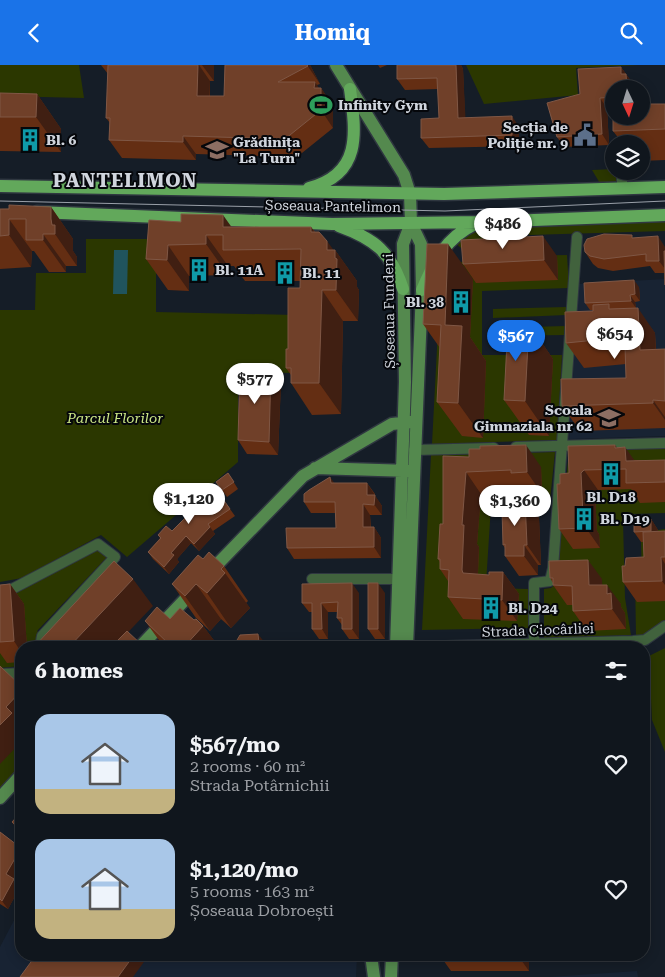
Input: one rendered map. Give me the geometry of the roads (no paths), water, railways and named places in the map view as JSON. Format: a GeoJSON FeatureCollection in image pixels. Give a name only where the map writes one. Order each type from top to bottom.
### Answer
{"type":"FeatureCollection","features":[{"type":"Feature","properties":{"kind":"main road"},"geometry":{"type":"LineString","coordinates":[[336,65],[407,180],[410,194],[411,223]]}},
{"type":"Feature","properties":{"kind":"main road"},"geometry":{"type":"LineString","coordinates":[[297,191],[325,183],[338,174],[346,164],[352,152],[354,131],[350,89]]}},
{"type":"Feature","properties":{"kind":"main road","name":"Șoseaua Pantelimon"},"geometry":{"type":"LineString","coordinates":[[0,186],[410,194],[665,187]]}},
{"type":"Feature","properties":{"kind":"main road","name":"Șoseaua Pantelimon"},"geometry":{"type":"LineString","coordinates":[[20,212],[332,223],[480,222],[665,215]]}},
{"type":"Feature","properties":{"kind":"main road"},"geometry":{"type":"LineString","coordinates":[[422,290],[447,242],[456,234],[480,222]]}},
{"type":"Feature","properties":{"kind":"main road"},"geometry":{"type":"LineString","coordinates":[[332,223],[366,237],[378,245],[394,265],[403,289]]}},
{"type":"Feature","properties":{"kind":"main road","name":"Șoseaua Fundeni"},"geometry":{"type":"LineString","coordinates":[[402,641],[399,579],[407,471],[414,450],[409,422],[403,289],[403,244],[411,223]]}},
{"type":"Feature","properties":{"kind":"main road","name":"Șoseaua Fundeni"},"geometry":{"type":"LineString","coordinates":[[402,641],[409,422],[422,290],[421,243],[411,223]]}},
{"type":"Feature","properties":{"kind":"main road"},"geometry":{"type":"LineString","coordinates":[[146,641],[289,487],[316,468],[392,425],[409,422]]}},
{"type":"Feature","properties":{"kind":"main road"},"geometry":{"type":"LineString","coordinates":[[316,468],[407,471]]}},
{"type":"Feature","properties":{"kind":"main road"},"geometry":{"type":"LineString","coordinates":[[0,798],[15,782]]}},
{"type":"Feature","properties":{"kind":"main road"},"geometry":{"type":"LineString","coordinates":[[372,961],[374,977]]}},
{"type":"Feature","properties":{"kind":"main road"},"geometry":{"type":"LineString","coordinates":[[391,977],[392,961]]}},
{"type":"Feature","properties":{"kind":"street"},"geometry":{"type":"LineString","coordinates":[[622,180],[622,188]]}},
{"type":"Feature","properties":{"kind":"street"},"geometry":{"type":"LineString","coordinates":[[534,641],[534,583],[546,583],[551,577],[577,237]]}},
{"type":"Feature","properties":{"kind":"street"},"geometry":{"type":"LineString","coordinates":[[414,450],[665,443]]}},
{"type":"Feature","properties":{"kind":"street"},"geometry":{"type":"LineString","coordinates":[[0,592],[14,588],[98,544],[115,557],[42,636],[41,641]]}},
{"type":"Feature","properties":{"kind":"street"},"geometry":{"type":"LineString","coordinates":[[312,579],[399,579]]}},
{"type":"Feature","properties":{"kind":"street","name":"Strada Ciocârliei"},"geometry":{"type":"LineString","coordinates":[[617,641],[645,640],[665,626]]}},
{"type":"Feature","properties":{"kind":"street"},"geometry":{"type":"LineString","coordinates":[[0,674],[15,673]]}},
{"type":"Feature","properties":{"kind":"tram line"},"geometry":{"type":"LineString","coordinates":[[0,201],[445,211],[665,201]]}},
{"type":"Feature","properties":{"kind":"place","name":"Infinity Gym"},"geometry":{"type":"Point","coordinates":[321,105]}},
{"type":"Feature","properties":{"kind":"place","name":"Secția de Poliție nr. 9"},"geometry":{"type":"Point","coordinates":[585,135]}},
{"type":"Feature","properties":{"kind":"place","name":"Bl. 6"},"geometry":{"type":"Point","coordinates":[30,140]}},
{"type":"Feature","properties":{"kind":"place","name":"Grădinița \"La Turn\""},"geometry":{"type":"Point","coordinates":[217,150]}},
{"type":"Feature","properties":{"kind":"place","name":"Bl. 11A"},"geometry":{"type":"Point","coordinates":[199,270]}},
{"type":"Feature","properties":{"kind":"place","name":"Bl. 11"},"geometry":{"type":"Point","coordinates":[285,273]}},
{"type":"Feature","properties":{"kind":"place","name":"Bl. 38"},"geometry":{"type":"Point","coordinates":[461,302]}},
{"type":"Feature","properties":{"kind":"place","name":"Scoala Gimnaziala nr 62"},"geometry":{"type":"Point","coordinates":[609,418]}},
{"type":"Feature","properties":{"kind":"place","name":"Bl. D18"},"geometry":{"type":"Point","coordinates":[611,474]}},
{"type":"Feature","properties":{"kind":"place","name":"Bl. D19"},"geometry":{"type":"Point","coordinates":[584,519]}},
{"type":"Feature","properties":{"kind":"place","name":"Bl. D24"},"geometry":{"type":"Point","coordinates":[491,608]}},
{"type":"Feature","properties":{"kind":"district","name":"PANTELIMON"},"geometry":{"type":"Point","coordinates":[125,180]}},
{"type":"Feature","properties":{"kind":"park label","name":"Parcul Florilor"},"geometry":{"type":"Point","coordinates":[115,418]}}]}
